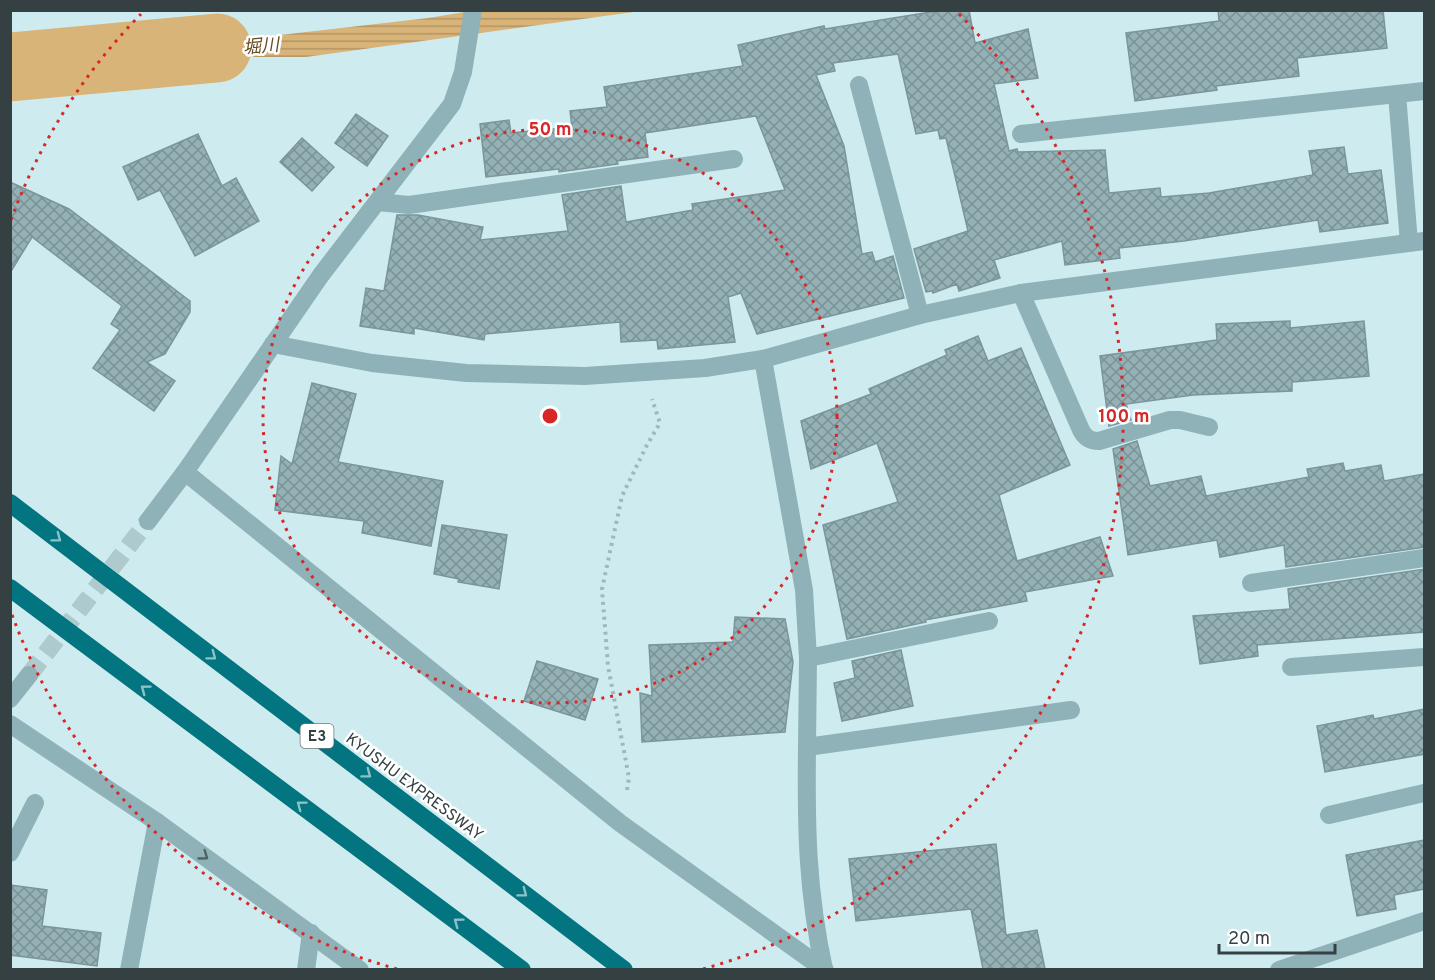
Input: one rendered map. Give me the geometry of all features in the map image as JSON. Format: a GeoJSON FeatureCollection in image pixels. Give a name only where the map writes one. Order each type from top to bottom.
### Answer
{"type":"FeatureCollection","features":[{"type":"Feature","properties":{"kind":"highway","name":"KYUSHU EXPRESSWAY"},"geometry":{"type":"LineString","coordinates":[[10,503],[624,969]]}},
{"type":"Feature","properties":{"kind":"highway"},"geometry":{"type":"LineString","coordinates":[[10,588],[522,969]]}},
{"type":"Feature","properties":{"kind":"street"},"geometry":{"type":"LineString","coordinates":[[148,521],[185,472],[321,275],[452,104],[466,61],[473,10]]}},
{"type":"Feature","properties":{"kind":"street"},"geometry":{"type":"LineString","coordinates":[[859,85],[920,315]]}},
{"type":"Feature","properties":{"kind":"street"},"geometry":{"type":"LineString","coordinates":[[1021,134],[1425,91]]}},
{"type":"Feature","properties":{"kind":"street"},"geometry":{"type":"LineString","coordinates":[[273,344],[372,363],[466,373],[585,376],[705,368],[764,359],[920,315],[1021,293],[1417,242],[1397,94]]}},
{"type":"Feature","properties":{"kind":"street"},"geometry":{"type":"LineString","coordinates":[[378,202],[409,205],[734,159]]}},
{"type":"Feature","properties":{"kind":"street"},"geometry":{"type":"LineString","coordinates":[[1021,293],[1081,430],[1090,441],[1099,441],[1170,420],[1209,427]]}},
{"type":"Feature","properties":{"kind":"street"},"geometry":{"type":"LineString","coordinates":[[764,359],[804,590],[808,658],[806,828],[809,880],[816,933],[824,969]]}},
{"type":"Feature","properties":{"kind":"street"},"geometry":{"type":"LineString","coordinates":[[185,472],[620,823],[824,969]]}},
{"type":"Feature","properties":{"kind":"street"},"geometry":{"type":"LineString","coordinates":[[1251,583],[1425,558]]}},
{"type":"Feature","properties":{"kind":"street"},"geometry":{"type":"LineString","coordinates":[[808,658],[989,621]]}},
{"type":"Feature","properties":{"kind":"street"},"geometry":{"type":"LineString","coordinates":[[1291,667],[1425,657]]}},
{"type":"Feature","properties":{"kind":"street"},"geometry":{"type":"LineString","coordinates":[[10,699],[29,675]]}},
{"type":"Feature","properties":{"kind":"street"},"geometry":{"type":"LineString","coordinates":[[807,747],[1071,710]]}},
{"type":"Feature","properties":{"kind":"street"},"geometry":{"type":"LineString","coordinates":[[10,724],[157,822],[360,969]]}},
{"type":"Feature","properties":{"kind":"street"},"geometry":{"type":"LineString","coordinates":[[1329,815],[1425,793]]}},
{"type":"Feature","properties":{"kind":"street"},"geometry":{"type":"LineString","coordinates":[[10,853],[35,803]]}},
{"type":"Feature","properties":{"kind":"street"},"geometry":{"type":"LineString","coordinates":[[129,969],[157,822]]}},
{"type":"Feature","properties":{"kind":"street"},"geometry":{"type":"LineString","coordinates":[[1279,969],[1425,921]]}},
{"type":"Feature","properties":{"kind":"street"},"geometry":{"type":"LineString","coordinates":[[306,969],[311,933]]}},
{"type":"Feature","properties":{"kind":"path"},"geometry":{"type":"LineString","coordinates":[[620,823],[629,778],[608,666],[602,590],[622,496],[660,423],[652,400],[648,372]]}},
{"type":"Feature","properties":{"kind":"water"},"geometry":{"type":"Polygon","coordinates":[[[471,11],[641,11],[306,57],[87,57],[428,18],[471,11]]]}},
{"type":"Feature","properties":{"kind":"building"},"geometry":{"type":"Polygon","coordinates":[[[943,10],[969,10],[975,43],[1028,29],[1038,78],[994,84],[1009,151],[1017,149],[1018,152],[1105,150],[1109,193],[1160,188],[1161,197],[1209,193],[1313,175],[1309,151],[1344,147],[1348,174],[1381,170],[1388,223],[1320,232],[1318,220],[1184,241],[1119,248],[1120,258],[1065,265],[1062,241],[994,260],[1000,278],[959,291],[957,284],[933,293],[932,291],[926,292],[914,249],[968,231],[946,138],[940,139],[938,130],[916,134],[898,54],[833,63],[835,71],[816,75],[844,146],[862,254],[872,252],[875,262],[893,256],[904,298],[757,334],[741,293],[728,297],[735,342],[658,349],[657,340],[621,342],[620,322],[485,334],[484,340],[414,328],[414,334],[360,326],[366,288],[384,291],[397,215],[418,215],[483,227],[480,240],[568,231],[562,195],[621,186],[626,222],[693,210],[692,204],[785,190],[756,116],[645,133],[648,157],[617,161],[618,164],[559,172],[559,169],[486,177],[480,124],[509,120],[511,133],[572,127],[570,111],[607,107],[604,87],[743,66],[738,45],[824,26],[825,29],[943,10]]]}},
{"type":"Feature","properties":{"kind":"building"},"geometry":{"type":"Polygon","coordinates":[[[1218,10],[1383,10],[1387,48],[1297,58],[1299,76],[1216,86],[1217,90],[1135,101],[1126,33],[1219,21],[1218,10]]]}},
{"type":"Feature","properties":{"kind":"building"},"geometry":{"type":"Polygon","coordinates":[[[356,114],[388,136],[367,166],[335,143],[356,114]]]}},
{"type":"Feature","properties":{"kind":"building"},"geometry":{"type":"Polygon","coordinates":[[[198,134],[222,186],[236,178],[259,221],[195,256],[160,190],[138,200],[123,167],[198,134]]]}},
{"type":"Feature","properties":{"kind":"building"},"geometry":{"type":"Polygon","coordinates":[[[302,138],[334,167],[312,191],[280,162],[302,138]]]}},
{"type":"Feature","properties":{"kind":"building"},"geometry":{"type":"Polygon","coordinates":[[[10,182],[69,209],[190,301],[190,312],[165,354],[147,362],[175,381],[154,411],[93,368],[120,330],[111,324],[122,306],[32,237],[10,273],[10,182]]]}},
{"type":"Feature","properties":{"kind":"building"},"geometry":{"type":"Polygon","coordinates":[[[1290,321],[1290,328],[1364,321],[1369,376],[1292,382],[1292,391],[1193,395],[1126,404],[1131,420],[1109,426],[1100,356],[1217,340],[1216,324],[1290,321]]]}},
{"type":"Feature","properties":{"kind":"building"},"geometry":{"type":"Polygon","coordinates":[[[978,336],[988,361],[1021,348],[1070,465],[999,495],[1017,561],[1100,537],[1113,576],[1025,592],[1027,601],[925,620],[926,622],[847,639],[823,525],[898,502],[877,443],[811,469],[801,421],[871,394],[869,389],[947,355],[945,350],[978,336]]]}},
{"type":"Feature","properties":{"kind":"building"},"geometry":{"type":"Polygon","coordinates":[[[312,383],[356,394],[338,462],[443,481],[431,546],[362,533],[364,521],[275,510],[281,456],[292,464],[312,383]]]}},
{"type":"Feature","properties":{"kind":"building"},"geometry":{"type":"Polygon","coordinates":[[[1137,441],[1150,486],[1201,476],[1206,496],[1309,477],[1307,469],[1343,463],[1345,471],[1381,465],[1384,481],[1425,474],[1425,547],[1286,567],[1284,545],[1220,557],[1217,540],[1128,555],[1113,449],[1137,441]]]}},
{"type":"Feature","properties":{"kind":"building"},"geometry":{"type":"Polygon","coordinates":[[[442,525],[507,535],[499,589],[458,582],[459,579],[434,574],[442,525]]]}},
{"type":"Feature","properties":{"kind":"building"},"geometry":{"type":"Polygon","coordinates":[[[1425,569],[1425,632],[1257,645],[1258,656],[1200,664],[1193,616],[1290,609],[1288,589],[1425,569]]]}},
{"type":"Feature","properties":{"kind":"building"},"geometry":{"type":"Polygon","coordinates":[[[735,617],[785,619],[793,662],[785,732],[642,742],[640,693],[652,696],[649,645],[733,642],[735,617]]]}},
{"type":"Feature","properties":{"kind":"building"},"geometry":{"type":"Polygon","coordinates":[[[901,650],[913,706],[842,721],[834,683],[855,678],[852,661],[901,650]]]}},
{"type":"Feature","properties":{"kind":"building"},"geometry":{"type":"Polygon","coordinates":[[[537,661],[598,679],[585,720],[524,701],[537,661]]]}},
{"type":"Feature","properties":{"kind":"building"},"geometry":{"type":"Polygon","coordinates":[[[1425,709],[1425,754],[1325,772],[1317,726],[1373,715],[1374,719],[1425,709]]]}},
{"type":"Feature","properties":{"kind":"building"},"geometry":{"type":"Polygon","coordinates":[[[1425,840],[1425,889],[1394,895],[1396,909],[1357,916],[1346,855],[1425,840]]]}},
{"type":"Feature","properties":{"kind":"building"},"geometry":{"type":"Polygon","coordinates":[[[996,844],[1006,935],[1037,930],[1045,969],[983,969],[971,909],[856,921],[849,859],[996,844]]]}},
{"type":"Feature","properties":{"kind":"building"},"geometry":{"type":"Polygon","coordinates":[[[10,885],[47,890],[42,926],[101,933],[97,966],[10,955],[10,885]]]}},
{"type":"Feature","properties":{"kind":"waterway","name":"堀川"},"geometry":{"type":"LineString","coordinates":[[10,67],[217,48]]}},
{"type":"Feature","properties":{"kind":"tunnel"},"geometry":{"type":"LineString","coordinates":[[29,675],[148,521]]}}]}
